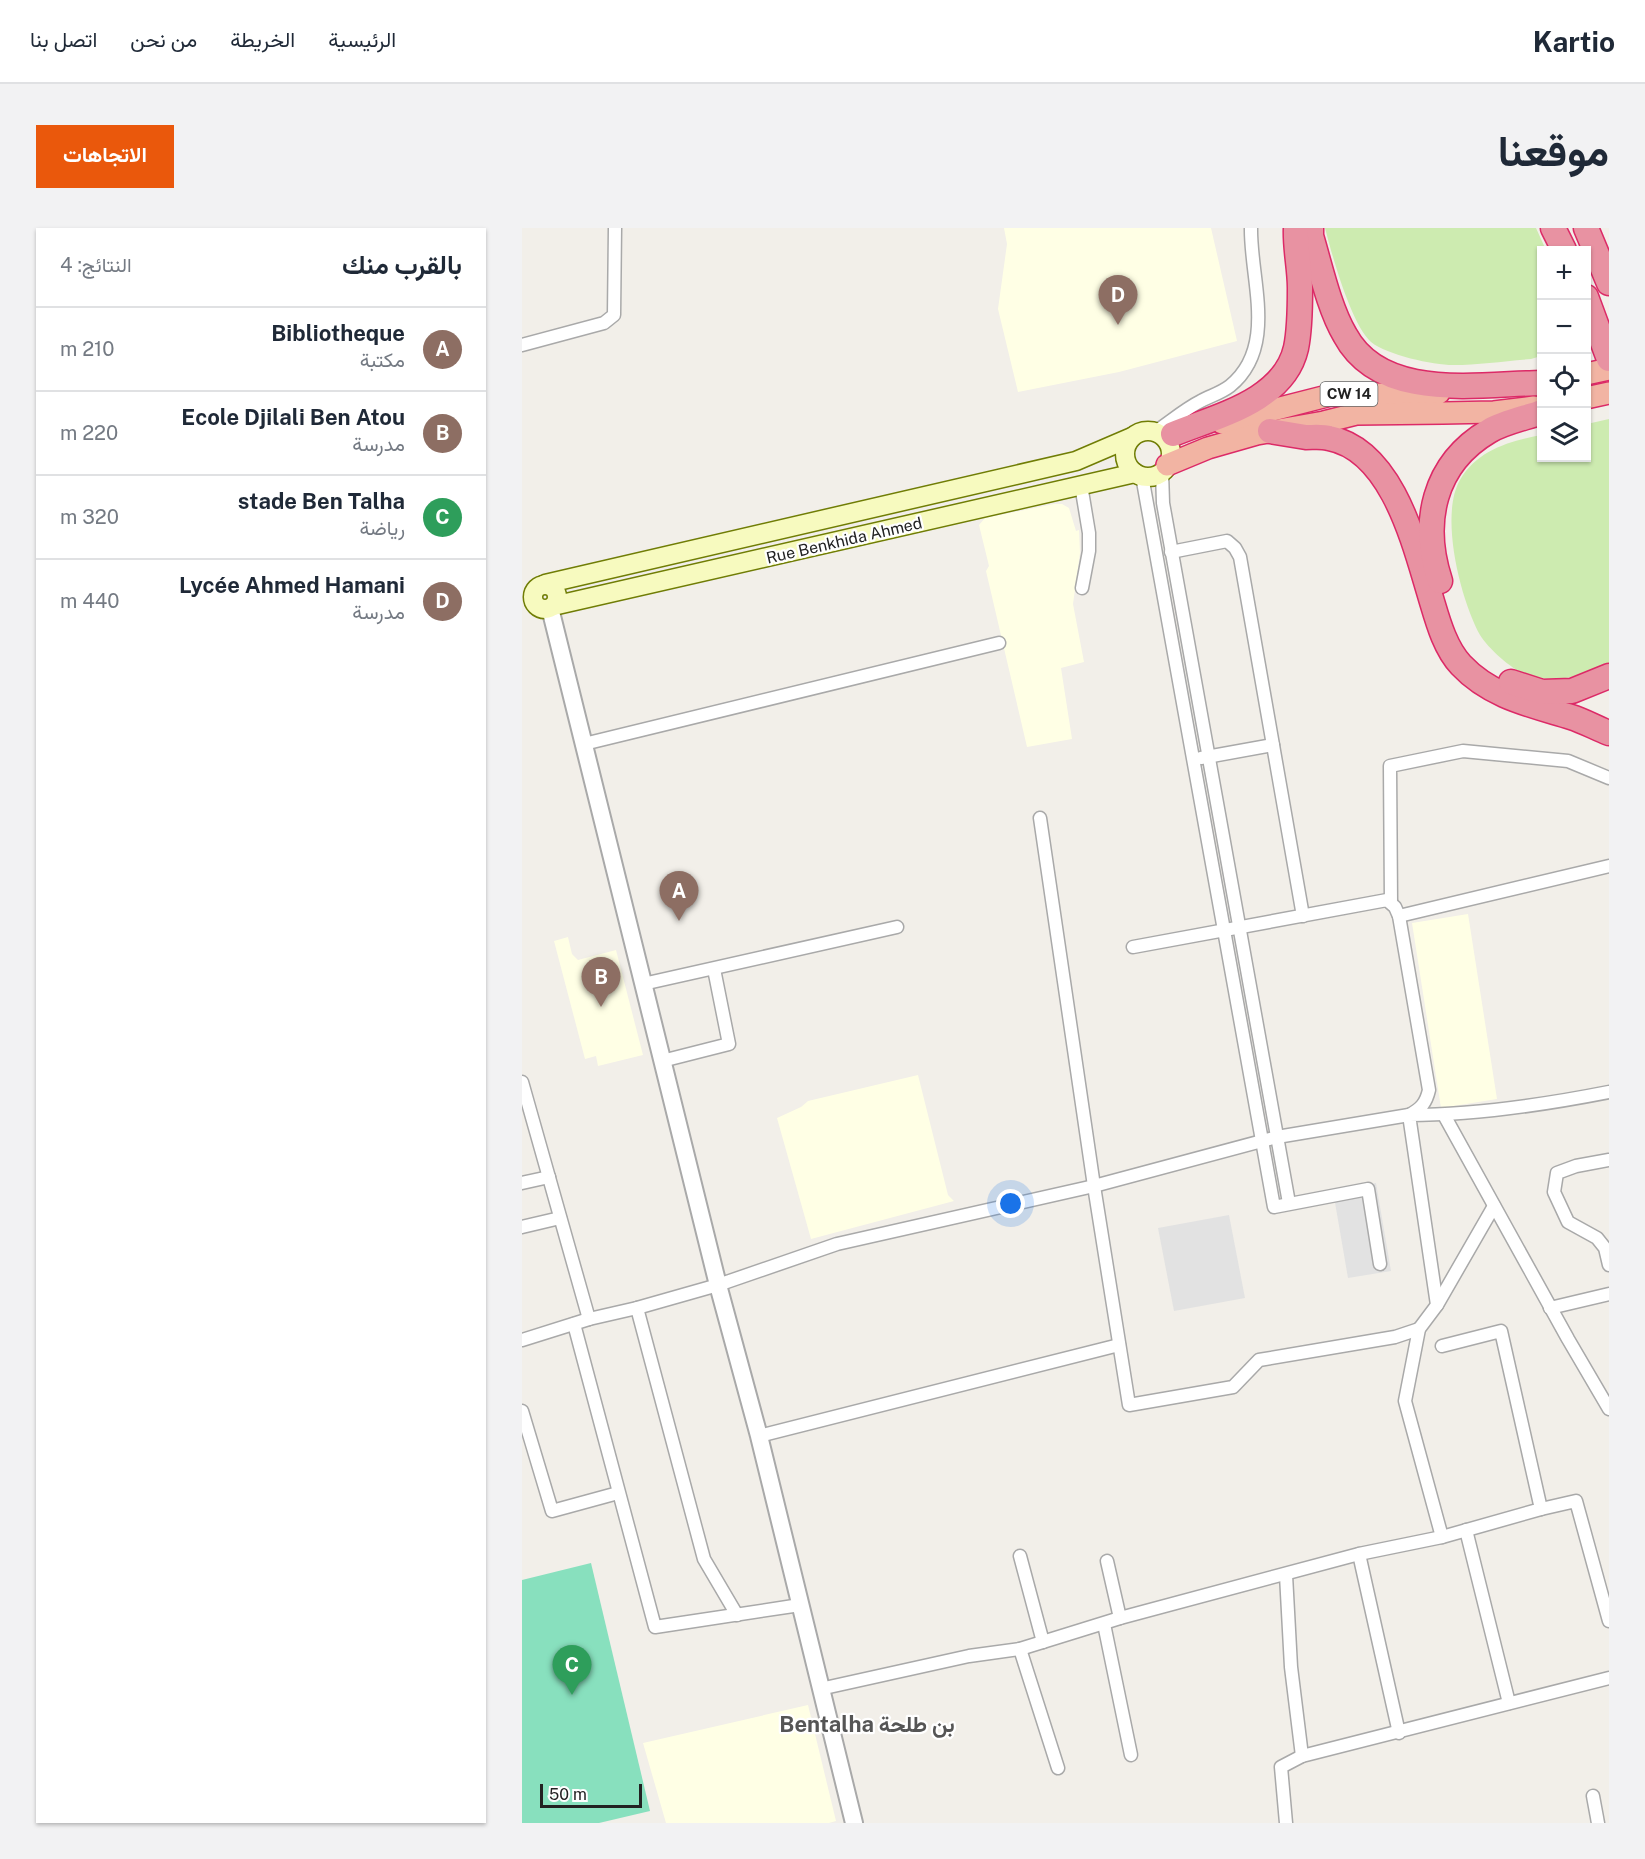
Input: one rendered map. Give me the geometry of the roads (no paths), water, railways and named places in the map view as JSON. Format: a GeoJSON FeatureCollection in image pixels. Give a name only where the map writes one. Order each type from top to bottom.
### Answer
{"type":"FeatureCollection","features":[{"type":"Feature","properties":{"kind":"highway"},"geometry":{"type":"LineString","coordinates":[[1163,434],[1250,403],[1284,374],[1296,349],[1298,326],[1300,285],[1296,228]]}},
{"type":"Feature","properties":{"kind":"highway"},"geometry":{"type":"LineString","coordinates":[[1311,228],[1311,236],[1344,335],[1358,354],[1377,370],[1416,383],[1452,385],[1537,383]]}},
{"type":"Feature","properties":{"kind":"highway"},"geometry":{"type":"LineString","coordinates":[[1553,228],[1564,246]]}},
{"type":"Feature","properties":{"kind":"highway"},"geometry":{"type":"LineString","coordinates":[[1558,228],[1565,246]]}},
{"type":"Feature","properties":{"kind":"highway"},"geometry":{"type":"LineString","coordinates":[[1586,228],[1609,283]]}},
{"type":"Feature","properties":{"kind":"highway"},"geometry":{"type":"LineString","coordinates":[[1591,310],[1609,359]]}},
{"type":"Feature","properties":{"kind":"highway"},"geometry":{"type":"LineString","coordinates":[[1591,373],[1609,369]]}},
{"type":"Feature","properties":{"kind":"highway","name":"CW 14"},"geometry":{"type":"LineString","coordinates":[[1163,434],[1192,432],[1331,394],[1462,393],[1537,384]]}},
{"type":"Feature","properties":{"kind":"highway","name":"CW 14"},"geometry":{"type":"LineString","coordinates":[[1165,469],[1208,448],[1270,431],[1356,414],[1484,412],[1537,407]]}},
{"type":"Feature","properties":{"kind":"highway"},"geometry":{"type":"LineString","coordinates":[[1537,414],[1490,431],[1464,450],[1446,473],[1433,504],[1431,535],[1438,574],[1454,621],[1468,648],[1488,668],[1510,682],[1542,692],[1572,691],[1609,676]]}},
{"type":"Feature","properties":{"kind":"highway"},"geometry":{"type":"LineString","coordinates":[[1270,431],[1330,438],[1361,452],[1384,476],[1412,538],[1449,647],[1461,665],[1480,682],[1506,697],[1574,718],[1609,733]]}},
{"type":"Feature","properties":{"kind":"main road"},"geometry":{"type":"LineString","coordinates":[[522,589],[1076,461],[1139,432],[1163,434],[1170,450],[1165,469],[1150,477],[1138,474],[1129,467],[1125,459],[1127,443],[1132,437]]}},
{"type":"Feature","properties":{"kind":"main road","name":"Rue Benkhida Ahmed"},"geometry":{"type":"LineString","coordinates":[[522,616],[548,608],[1081,485],[1138,474]]}},
{"type":"Feature","properties":{"kind":"main road"},"geometry":{"type":"LineString","coordinates":[[543,585],[534,591],[534,603],[548,608]]}},
{"type":"Feature","properties":{"kind":"street"},"geometry":{"type":"LineString","coordinates":[[522,345],[604,323],[614,315],[615,228]]}},
{"type":"Feature","properties":{"kind":"street"},"geometry":{"type":"LineString","coordinates":[[1163,434],[1199,401],[1228,387],[1242,375],[1255,348],[1259,316],[1251,228]]}},
{"type":"Feature","properties":{"kind":"street"},"geometry":{"type":"LineString","coordinates":[[1165,469],[1163,503],[1289,1203]]}},
{"type":"Feature","properties":{"kind":"street"},"geometry":{"type":"LineString","coordinates":[[1138,474],[1274,1207],[1368,1189],[1380,1264]]}},
{"type":"Feature","properties":{"kind":"street"},"geometry":{"type":"LineString","coordinates":[[1081,485],[1089,533],[1089,551],[1082,588]]}},
{"type":"Feature","properties":{"kind":"street"},"geometry":{"type":"LineString","coordinates":[[1172,552],[1227,541],[1240,557],[1303,916]]}},
{"type":"Feature","properties":{"kind":"street"},"geometry":{"type":"LineString","coordinates":[[548,608],[718,1285],[759,1436],[850,1822]]}},
{"type":"Feature","properties":{"kind":"street"},"geometry":{"type":"LineString","coordinates":[[584,744],[999,644]]}},
{"type":"Feature","properties":{"kind":"street"},"geometry":{"type":"LineString","coordinates":[[1192,759],[1273,745]]}},
{"type":"Feature","properties":{"kind":"street"},"geometry":{"type":"LineString","coordinates":[[1391,903],[1390,766],[1463,750],[1568,761],[1609,778]]}},
{"type":"Feature","properties":{"kind":"street"},"geometry":{"type":"LineString","coordinates":[[1040,818],[1094,1186],[1130,1406],[1233,1387],[1259,1360],[1395,1337],[1419,1329]]}},
{"type":"Feature","properties":{"kind":"street"},"geometry":{"type":"LineString","coordinates":[[1399,916],[1609,866]]}},
{"type":"Feature","properties":{"kind":"street"},"geometry":{"type":"LineString","coordinates":[[1132,947],[1387,900],[1399,916],[1429,1090],[1427,1099],[1420,1109],[1409,1115]]}},
{"type":"Feature","properties":{"kind":"street"},"geometry":{"type":"LineString","coordinates":[[643,984],[897,927]]}},
{"type":"Feature","properties":{"kind":"street"},"geometry":{"type":"LineString","coordinates":[[662,1061],[729,1044],[714,969]]}},
{"type":"Feature","properties":{"kind":"street"},"geometry":{"type":"LineString","coordinates":[[522,1082],[589,1319]]}},
{"type":"Feature","properties":{"kind":"street"},"geometry":{"type":"LineString","coordinates":[[522,1340],[589,1319],[718,1285],[837,1244],[1094,1186],[1277,1137],[1409,1115],[1488,1112],[1609,1092]]}},
{"type":"Feature","properties":{"kind":"street"},"geometry":{"type":"LineString","coordinates":[[1409,1115],[1437,1305]]}},
{"type":"Feature","properties":{"kind":"street"},"geometry":{"type":"LineString","coordinates":[[1444,1115],[1550,1308],[1609,1409]]}},
{"type":"Feature","properties":{"kind":"street"},"geometry":{"type":"LineString","coordinates":[[1609,1160],[1576,1166],[1557,1173],[1554,1192],[1568,1222],[1596,1238],[1605,1248],[1609,1265]]}},
{"type":"Feature","properties":{"kind":"street"},"geometry":{"type":"LineString","coordinates":[[522,1183],[549,1177]]}},
{"type":"Feature","properties":{"kind":"street"},"geometry":{"type":"LineString","coordinates":[[1442,1537],[1405,1401],[1419,1329],[1437,1305],[1494,1206]]}},
{"type":"Feature","properties":{"kind":"street"},"geometry":{"type":"LineString","coordinates":[[522,1227],[560,1218]]}},
{"type":"Feature","properties":{"kind":"street"},"geometry":{"type":"LineString","coordinates":[[1550,1308],[1609,1294]]}},
{"type":"Feature","properties":{"kind":"street"},"geometry":{"type":"LineString","coordinates":[[637,1308],[704,1559],[737,1615]]}},
{"type":"Feature","properties":{"kind":"street"},"geometry":{"type":"LineString","coordinates":[[574,1324],[655,1627],[800,1605]]}},
{"type":"Feature","properties":{"kind":"street"},"geometry":{"type":"LineString","coordinates":[[1442,1346],[1501,1332],[1541,1509]]}},
{"type":"Feature","properties":{"kind":"street"},"geometry":{"type":"LineString","coordinates":[[759,1436],[1119,1345]]}},
{"type":"Feature","properties":{"kind":"street"},"geometry":{"type":"LineString","coordinates":[[522,1411],[552,1511],[618,1493]]}},
{"type":"Feature","properties":{"kind":"street"},"geometry":{"type":"LineString","coordinates":[[820,1689],[969,1656],[1020,1648],[1120,1618],[1359,1554],[1442,1537],[1576,1501],[1609,1621]]}},
{"type":"Feature","properties":{"kind":"street"},"geometry":{"type":"LineString","coordinates":[[1466,1530],[1509,1703]]}},
{"type":"Feature","properties":{"kind":"street"},"geometry":{"type":"LineString","coordinates":[[1359,1554],[1399,1733]]}},
{"type":"Feature","properties":{"kind":"street"},"geometry":{"type":"LineString","coordinates":[[1020,1556],[1043,1642]]}},
{"type":"Feature","properties":{"kind":"street"},"geometry":{"type":"LineString","coordinates":[[1107,1561],[1120,1618]]}},
{"type":"Feature","properties":{"kind":"street"},"geometry":{"type":"LineString","coordinates":[[1286,1575],[1291,1667],[1302,1756]]}},
{"type":"Feature","properties":{"kind":"street"},"geometry":{"type":"LineString","coordinates":[[1104,1624],[1131,1755]]}},
{"type":"Feature","properties":{"kind":"street"},"geometry":{"type":"LineString","coordinates":[[1020,1648],[1058,1768]]}},
{"type":"Feature","properties":{"kind":"street"},"geometry":{"type":"LineString","coordinates":[[1286,1823],[1281,1767],[1302,1756],[1609,1678]]}},
{"type":"Feature","properties":{"kind":"street"},"geometry":{"type":"LineString","coordinates":[[1593,1796],[1598,1823]]}},
{"type":"Feature","properties":{"kind":"place","name":"Lycée Ahmed Hamani"},"geometry":{"type":"Point","coordinates":[1118,325]}},
{"type":"Feature","properties":{"kind":"place","name":"Bibliotheque"},"geometry":{"type":"Point","coordinates":[679,921]}},
{"type":"Feature","properties":{"kind":"place","name":"Ecole Djilali Ben Atou"},"geometry":{"type":"Point","coordinates":[601,1007]}},
{"type":"Feature","properties":{"kind":"place","name":"stade Ben Talha"},"geometry":{"type":"Point","coordinates":[572,1695]}},
{"type":"Feature","properties":{"kind":"district","name":"Bentalha بن طلحة"},"geometry":{"type":"Point","coordinates":[867,1724]}}]}
